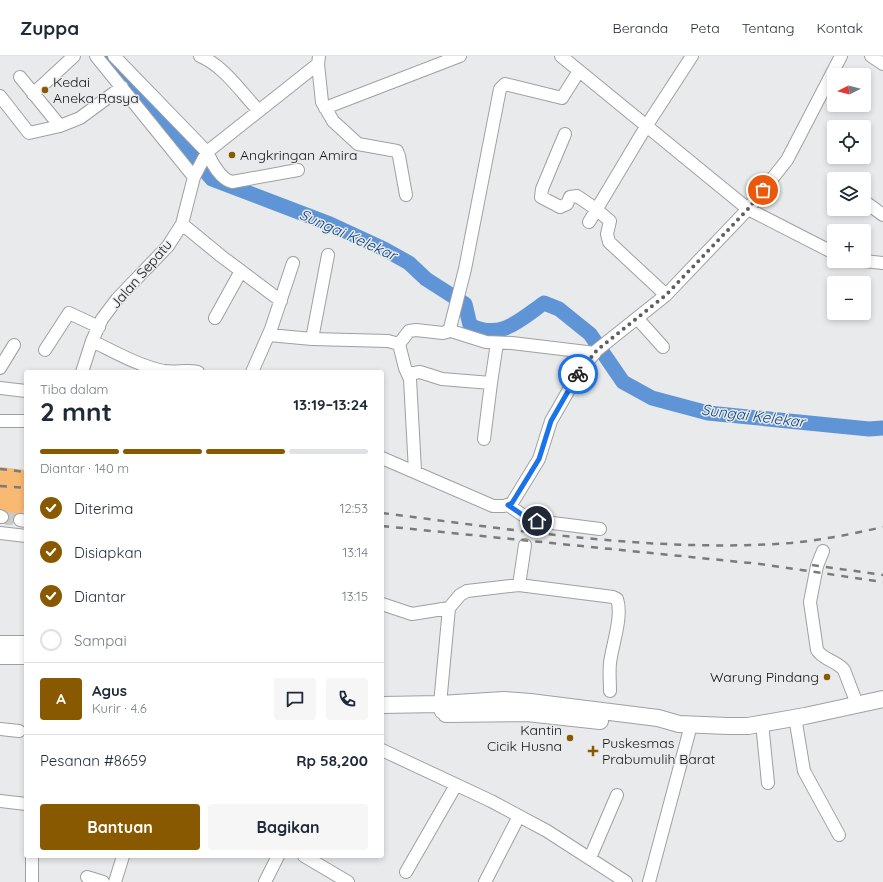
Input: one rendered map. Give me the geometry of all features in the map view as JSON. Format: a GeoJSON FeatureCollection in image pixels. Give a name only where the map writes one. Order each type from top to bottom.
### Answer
{"type":"FeatureCollection","features":[{"type":"Feature","properties":{"kind":"main road"},"geometry":{"type":"LineString","coordinates":[[0,644],[24,644]]}},
{"type":"Feature","properties":{"kind":"main road"},"geometry":{"type":"LineString","coordinates":[[0,656],[24,656]]}},
{"type":"Feature","properties":{"kind":"main road"},"geometry":{"type":"LineString","coordinates":[[384,714],[441,709],[504,700],[658,718],[685,725],[748,726],[796,718],[883,699]]}},
{"type":"Feature","properties":{"kind":"main road"},"geometry":{"type":"LineString","coordinates":[[384,705],[441,709]]}},
{"type":"Feature","properties":{"kind":"street"},"geometry":{"type":"LineString","coordinates":[[33,94],[74,56]]}},
{"type":"Feature","properties":{"kind":"street"},"geometry":{"type":"LineString","coordinates":[[96,56],[194,176]]}},
{"type":"Feature","properties":{"kind":"street"},"geometry":{"type":"LineString","coordinates":[[114,56],[206,153],[223,178],[232,182],[298,170]]}},
{"type":"Feature","properties":{"kind":"street"},"geometry":{"type":"LineString","coordinates":[[200,56],[210,60],[225,73],[258,110]]}},
{"type":"Feature","properties":{"kind":"street"},"geometry":{"type":"LineString","coordinates":[[325,108],[460,56]]}},
{"type":"Feature","properties":{"kind":"street"},"geometry":{"type":"LineString","coordinates":[[561,56],[748,209],[827,249]]}},
{"type":"Feature","properties":{"kind":"street"},"geometry":{"type":"LineString","coordinates":[[589,222],[647,125],[692,56]]}},
{"type":"Feature","properties":{"kind":"street"},"geometry":{"type":"LineString","coordinates":[[384,459],[493,506],[508,505],[512,503],[539,459],[551,421],[578,374],[599,349],[666,295],[748,209],[787,160],[841,56]]}},
{"type":"Feature","properties":{"kind":"street"},"geometry":{"type":"LineString","coordinates":[[871,56],[883,64]]}},
{"type":"Feature","properties":{"kind":"street"},"geometry":{"type":"LineString","coordinates":[[206,153],[318,60]]}},
{"type":"Feature","properties":{"kind":"street"},"geometry":{"type":"LineString","coordinates":[[318,60],[325,108],[333,122],[358,144],[397,152],[400,156],[406,195]]}},
{"type":"Feature","properties":{"kind":"street"},"geometry":{"type":"LineString","coordinates":[[399,344],[409,331],[416,330],[443,333],[448,330],[466,269],[500,90],[505,84],[560,99],[565,96],[579,71]]}},
{"type":"Feature","properties":{"kind":"street"},"geometry":{"type":"LineString","coordinates":[[20,77],[60,126]]}},
{"type":"Feature","properties":{"kind":"street"},"geometry":{"type":"LineString","coordinates":[[0,96],[29,133],[60,126],[80,118],[122,87]]}},
{"type":"Feature","properties":{"kind":"street"},"geometry":{"type":"LineString","coordinates":[[566,134],[542,189],[541,196],[560,207],[567,204],[570,197],[577,196],[596,209],[610,221],[607,234],[609,242],[666,295]]}},
{"type":"Feature","properties":{"kind":"street","name":"Jalan Sepatu"},"geometry":{"type":"LineString","coordinates":[[83,370],[92,340],[102,319],[118,299],[168,246],[182,224],[194,176],[206,153]]}},
{"type":"Feature","properties":{"kind":"street"},"geometry":{"type":"LineString","coordinates":[[871,206],[883,215]]}},
{"type":"Feature","properties":{"kind":"street"},"geometry":{"type":"LineString","coordinates":[[182,224],[240,271],[281,300]]}},
{"type":"Feature","properties":{"kind":"street"},"geometry":{"type":"LineString","coordinates":[[312,339],[328,255]]}},
{"type":"Feature","properties":{"kind":"street"},"geometry":{"type":"LineString","coordinates":[[253,370],[269,335],[293,262]]}},
{"type":"Feature","properties":{"kind":"street"},"geometry":{"type":"LineString","coordinates":[[871,262],[883,263]]}},
{"type":"Feature","properties":{"kind":"street"},"geometry":{"type":"LineString","coordinates":[[215,318],[240,271]]}},
{"type":"Feature","properties":{"kind":"street"},"geometry":{"type":"LineString","coordinates":[[45,350],[68,313],[99,327]]}},
{"type":"Feature","properties":{"kind":"street"},"geometry":{"type":"LineString","coordinates":[[637,318],[663,347]]}},
{"type":"Feature","properties":{"kind":"street"},"geometry":{"type":"LineString","coordinates":[[448,330],[486,342],[599,349]]}},
{"type":"Feature","properties":{"kind":"street"},"geometry":{"type":"LineString","coordinates":[[269,335],[312,339],[388,341],[399,344]]}},
{"type":"Feature","properties":{"kind":"street"},"geometry":{"type":"LineString","coordinates":[[92,340],[120,355],[159,370]]}},
{"type":"Feature","properties":{"kind":"street"},"geometry":{"type":"LineString","coordinates":[[484,439],[497,343]]}},
{"type":"Feature","properties":{"kind":"street"},"geometry":{"type":"LineString","coordinates":[[399,344],[403,362],[410,379],[415,471]]}},
{"type":"Feature","properties":{"kind":"street"},"geometry":{"type":"LineString","coordinates":[[0,368],[14,345]]}},
{"type":"Feature","properties":{"kind":"street"},"geometry":{"type":"LineString","coordinates":[[408,374],[420,372],[442,379],[491,383]]}},
{"type":"Feature","properties":{"kind":"street"},"geometry":{"type":"LineString","coordinates":[[0,388],[24,391]]}},
{"type":"Feature","properties":{"kind":"street"},"geometry":{"type":"LineString","coordinates":[[0,421],[24,421]]}},
{"type":"Feature","properties":{"kind":"street"},"geometry":{"type":"LineString","coordinates":[[508,505],[527,518],[537,521],[600,529]]}},
{"type":"Feature","properties":{"kind":"street"},"geometry":{"type":"LineString","coordinates":[[0,533],[24,536]]}},
{"type":"Feature","properties":{"kind":"street"},"geometry":{"type":"LineString","coordinates":[[519,585],[525,545]]}},
{"type":"Feature","properties":{"kind":"street"},"geometry":{"type":"LineString","coordinates":[[823,551],[817,566],[810,602],[817,650],[821,656],[841,666],[844,670],[857,704]]}},
{"type":"Feature","properties":{"kind":"street"},"geometry":{"type":"LineString","coordinates":[[441,709],[449,608],[460,595],[467,591],[519,585],[613,597],[617,599],[619,603],[616,629],[609,665],[610,691]]}},
{"type":"Feature","properties":{"kind":"street"},"geometry":{"type":"LineString","coordinates":[[384,605],[412,614],[449,608]]}},
{"type":"Feature","properties":{"kind":"street"},"geometry":{"type":"LineString","coordinates":[[796,718],[804,771],[839,835]]}},
{"type":"Feature","properties":{"kind":"street"},"geometry":{"type":"LineString","coordinates":[[762,723],[768,783]]}},
{"type":"Feature","properties":{"kind":"street"},"geometry":{"type":"LineString","coordinates":[[650,882],[685,725]]}},
{"type":"Feature","properties":{"kind":"street"},"geometry":{"type":"LineString","coordinates":[[0,729],[19,730]]}},
{"type":"Feature","properties":{"kind":"street"},"geometry":{"type":"LineString","coordinates":[[384,751],[547,831],[626,882]]}},
{"type":"Feature","properties":{"kind":"street"},"geometry":{"type":"LineString","coordinates":[[406,872],[456,785]]}},
{"type":"Feature","properties":{"kind":"street"},"geometry":{"type":"LineString","coordinates":[[590,858],[617,795]]}},
{"type":"Feature","properties":{"kind":"street"},"geometry":{"type":"LineString","coordinates":[[0,801],[24,804]]}},
{"type":"Feature","properties":{"kind":"street"},"geometry":{"type":"LineString","coordinates":[[485,882],[519,816]]}},
{"type":"Feature","properties":{"kind":"street"},"geometry":{"type":"LineString","coordinates":[[32,858],[32,882]]}},
{"type":"Feature","properties":{"kind":"street"},"geometry":{"type":"LineString","coordinates":[[115,882],[122,858]]}},
{"type":"Feature","properties":{"kind":"street"},"geometry":{"type":"LineString","coordinates":[[265,882],[277,858]]}},
{"type":"Feature","properties":{"kind":"street"},"geometry":{"type":"LineString","coordinates":[[307,858],[348,882]]}},
{"type":"Feature","properties":{"kind":"street"},"geometry":{"type":"LineString","coordinates":[[87,877],[103,882]]}},
{"type":"Feature","properties":{"kind":"building"},"geometry":{"type":"Polygon","coordinates":[[[0,467],[24,470],[24,510],[22,513],[14,515],[13,522],[8,522],[8,513],[0,509],[0,467]]]}},
{"type":"Feature","properties":{"kind":"waterway","name":"Sungai Kelekar"},"geometry":{"type":"LineString","coordinates":[[105,56],[212,179],[330,224],[384,249],[409,263],[426,279],[465,304],[470,325],[491,331],[500,330],[518,322],[544,303],[559,309],[590,334],[623,382],[652,398],[708,413],[869,429],[883,428]]}},
{"type":"Feature","properties":{"kind":"tunnel"},"geometry":{"type":"LineString","coordinates":[[2,517],[20,520]]}},
{"type":"Feature","properties":{"kind":"railway"},"geometry":{"type":"LineString","coordinates":[[0,469],[24,472]]}},
{"type":"Feature","properties":{"kind":"railway"},"geometry":{"type":"LineString","coordinates":[[0,486],[24,488]]}},
{"type":"Feature","properties":{"kind":"railway"},"geometry":{"type":"LineString","coordinates":[[384,513],[535,533],[688,545],[791,543],[883,527]]}},
{"type":"Feature","properties":{"kind":"railway"},"geometry":{"type":"LineString","coordinates":[[384,526],[760,564],[883,582]]}},
{"type":"Feature","properties":{"kind":"railway"},"geometry":{"type":"LineString","coordinates":[[812,565],[883,575]]}},
{"type":"Feature","properties":{"kind":"way so far"},"geometry":{"type":"LineString","coordinates":[[578,374],[597,350],[666,295],[748,209],[763,190]]}},
{"type":"Feature","properties":{"kind":"place","name":"Kedai Aneka Rasya"},"geometry":{"type":"Point","coordinates":[45,90]}},
{"type":"Feature","properties":{"kind":"place","name":"Angkringan Amira"},"geometry":{"type":"Point","coordinates":[232,155]}},
{"type":"Feature","properties":{"kind":"place","name":"Warung Pindang"},"geometry":{"type":"Point","coordinates":[827,677]}},
{"type":"Feature","properties":{"kind":"place","name":"Kantin Cicik Husna"},"geometry":{"type":"Point","coordinates":[570,738]}},
{"type":"Feature","properties":{"kind":"place","name":"Puskesmas Prabumulih Barat"},"geometry":{"type":"Point","coordinates":[593,751]}},
{"type":"Feature","properties":{"kind":"route"},"geometry":{"type":"LineString","coordinates":[[537,521],[527,518],[508,505],[512,503],[539,459],[551,421],[578,374]]}}]}
